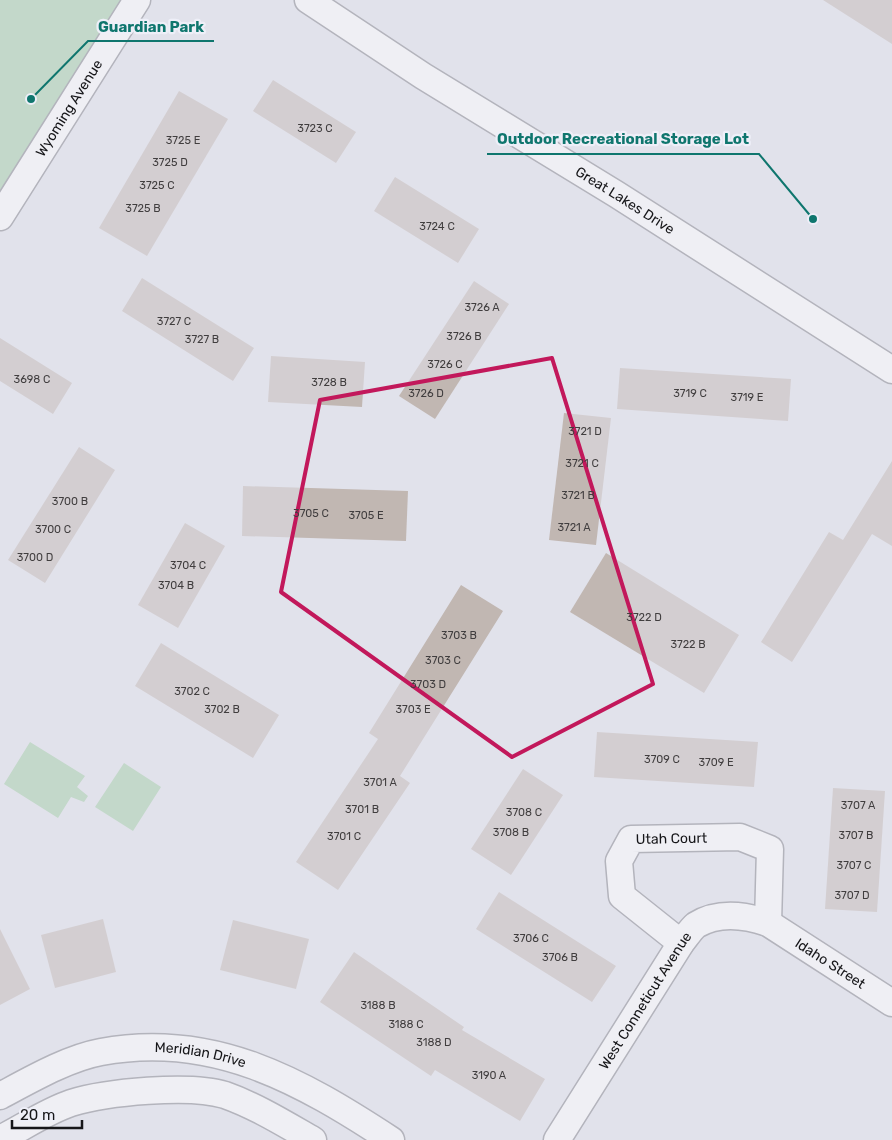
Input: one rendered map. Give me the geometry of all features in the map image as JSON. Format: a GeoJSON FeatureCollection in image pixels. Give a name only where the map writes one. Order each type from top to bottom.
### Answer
{"type":"FeatureCollection","features":[{"type":"Feature","properties":{"kind":"street","name":"Wyoming Avenue"},"geometry":{"type":"LineString","coordinates":[[0,218],[137,0]]}},
{"type":"Feature","properties":{"kind":"street","name":"Great Lakes Drive"},"geometry":{"type":"LineString","coordinates":[[308,0],[423,76],[616,194],[892,370]]}},
{"type":"Feature","properties":{"kind":"street","name":"Utah Court"},"geometry":{"type":"LineString","coordinates":[[681,943],[622,896],[619,861],[631,839],[740,837],[770,849],[768,924]]}},
{"type":"Feature","properties":{"kind":"street","name":"West Conneticut Avenue"},"geometry":{"type":"LineString","coordinates":[[557,1140],[681,943],[696,925],[719,916],[746,916],[768,924]]}},
{"type":"Feature","properties":{"kind":"street","name":"Idaho Street"},"geometry":{"type":"LineString","coordinates":[[768,924],[892,1003]]}},
{"type":"Feature","properties":{"kind":"street","name":"Meridian Drive"},"geometry":{"type":"LineString","coordinates":[[0,1096],[33,1078],[100,1052],[175,1046],[248,1062],[271,1072],[330,1102],[391,1140]]}},
{"type":"Feature","properties":{"kind":"street"},"geometry":{"type":"LineString","coordinates":[[0,1140],[70,1103],[139,1091],[177,1089],[224,1095],[272,1117],[313,1140]]}},
{"type":"Feature","properties":{"kind":"highlighted area"},"geometry":{"type":"Polygon","coordinates":[[[552,358],[653,684],[512,757],[281,592],[320,400],[552,358]]]}},
{"type":"Feature","properties":{"kind":"green space"},"geometry":{"type":"Polygon","coordinates":[[[0,0],[126,0],[0,197],[0,0]]]}},
{"type":"Feature","properties":{"kind":"green space"},"geometry":{"type":"Polygon","coordinates":[[[30,742],[85,776],[77,787],[88,796],[84,802],[71,797],[58,818],[4,784],[30,742]]]}},
{"type":"Feature","properties":{"kind":"green space"},"geometry":{"type":"Polygon","coordinates":[[[124,763],[161,787],[133,831],[95,807],[124,763]]]}},
{"type":"Feature","properties":{"kind":"building"},"geometry":{"type":"Polygon","coordinates":[[[823,0],[892,0],[892,44],[823,0]]]}},
{"type":"Feature","properties":{"kind":"building"},"geometry":{"type":"Polygon","coordinates":[[[273,80],[356,132],[336,163],[253,111],[273,80]]]}},
{"type":"Feature","properties":{"kind":"building"},"geometry":{"type":"Polygon","coordinates":[[[179,91],[228,119],[147,256],[99,228],[179,91]]]}},
{"type":"Feature","properties":{"kind":"building"},"geometry":{"type":"Polygon","coordinates":[[[395,177],[479,229],[458,263],[374,211],[395,177]]]}},
{"type":"Feature","properties":{"kind":"building"},"geometry":{"type":"Polygon","coordinates":[[[142,278],[254,348],[233,381],[122,311],[142,278]]]}},
{"type":"Feature","properties":{"kind":"building"},"geometry":{"type":"Polygon","coordinates":[[[474,281],[509,304],[435,419],[399,396],[474,281]]]}},
{"type":"Feature","properties":{"kind":"building"},"geometry":{"type":"Polygon","coordinates":[[[0,338],[72,383],[53,414],[0,381],[0,338]]]}},
{"type":"Feature","properties":{"kind":"building"},"geometry":{"type":"Polygon","coordinates":[[[271,356],[365,362],[362,407],[268,402],[271,356]]]}},
{"type":"Feature","properties":{"kind":"building"},"geometry":{"type":"Polygon","coordinates":[[[620,368],[791,379],[788,421],[617,409],[620,368]]]}},
{"type":"Feature","properties":{"kind":"building"},"geometry":{"type":"Polygon","coordinates":[[[564,413],[611,418],[596,545],[549,540],[564,413]]]}},
{"type":"Feature","properties":{"kind":"building"},"geometry":{"type":"Polygon","coordinates":[[[79,447],[115,470],[45,583],[8,560],[79,447]]]}},
{"type":"Feature","properties":{"kind":"building"},"geometry":{"type":"Polygon","coordinates":[[[892,461],[892,546],[872,534],[792,662],[761,642],[829,532],[843,540],[892,461]]]}},
{"type":"Feature","properties":{"kind":"building"},"geometry":{"type":"Polygon","coordinates":[[[243,486],[408,491],[406,541],[242,536],[243,486]]]}},
{"type":"Feature","properties":{"kind":"building"},"geometry":{"type":"Polygon","coordinates":[[[185,523],[225,546],[178,628],[138,605],[185,523]]]}},
{"type":"Feature","properties":{"kind":"building"},"geometry":{"type":"Polygon","coordinates":[[[606,553],[739,635],[704,693],[570,612],[606,553]]]}},
{"type":"Feature","properties":{"kind":"building"},"geometry":{"type":"Polygon","coordinates":[[[461,585],[503,611],[400,776],[410,783],[338,890],[296,862],[378,739],[369,733],[461,585]]]}},
{"type":"Feature","properties":{"kind":"building"},"geometry":{"type":"Polygon","coordinates":[[[161,643],[279,715],[253,758],[135,686],[161,643]]]}},
{"type":"Feature","properties":{"kind":"building"},"geometry":{"type":"Polygon","coordinates":[[[597,732],[758,742],[754,787],[594,777],[597,732]]]}},
{"type":"Feature","properties":{"kind":"building"},"geometry":{"type":"Polygon","coordinates":[[[523,769],[563,795],[511,875],[471,849],[523,769]]]}},
{"type":"Feature","properties":{"kind":"building"},"geometry":{"type":"Polygon","coordinates":[[[833,788],[885,791],[877,912],[825,909],[833,788]]]}},
{"type":"Feature","properties":{"kind":"building"},"geometry":{"type":"Polygon","coordinates":[[[499,892],[616,966],[592,1002],[476,929],[499,892]]]}},
{"type":"Feature","properties":{"kind":"building"},"geometry":{"type":"Polygon","coordinates":[[[103,919],[116,972],[55,988],[41,935],[103,919]]]}},
{"type":"Feature","properties":{"kind":"building"},"geometry":{"type":"Polygon","coordinates":[[[233,920],[309,939],[296,989],[220,970],[233,920]]]}},
{"type":"Feature","properties":{"kind":"building"},"geometry":{"type":"Polygon","coordinates":[[[0,929],[30,989],[0,1005],[0,929]]]}},
{"type":"Feature","properties":{"kind":"building"},"geometry":{"type":"Polygon","coordinates":[[[354,952],[464,1027],[462,1030],[545,1079],[520,1121],[435,1070],[431,1076],[320,1002],[354,952]]]}},
{"type":"Feature","properties":{"kind":"place","name":"Guardian Park"},"geometry":{"type":"Point","coordinates":[31,99]}},
{"type":"Feature","properties":{"kind":"place","name":"Outdoor Recreational Storage Lot"},"geometry":{"type":"Point","coordinates":[813,219]}}]}
